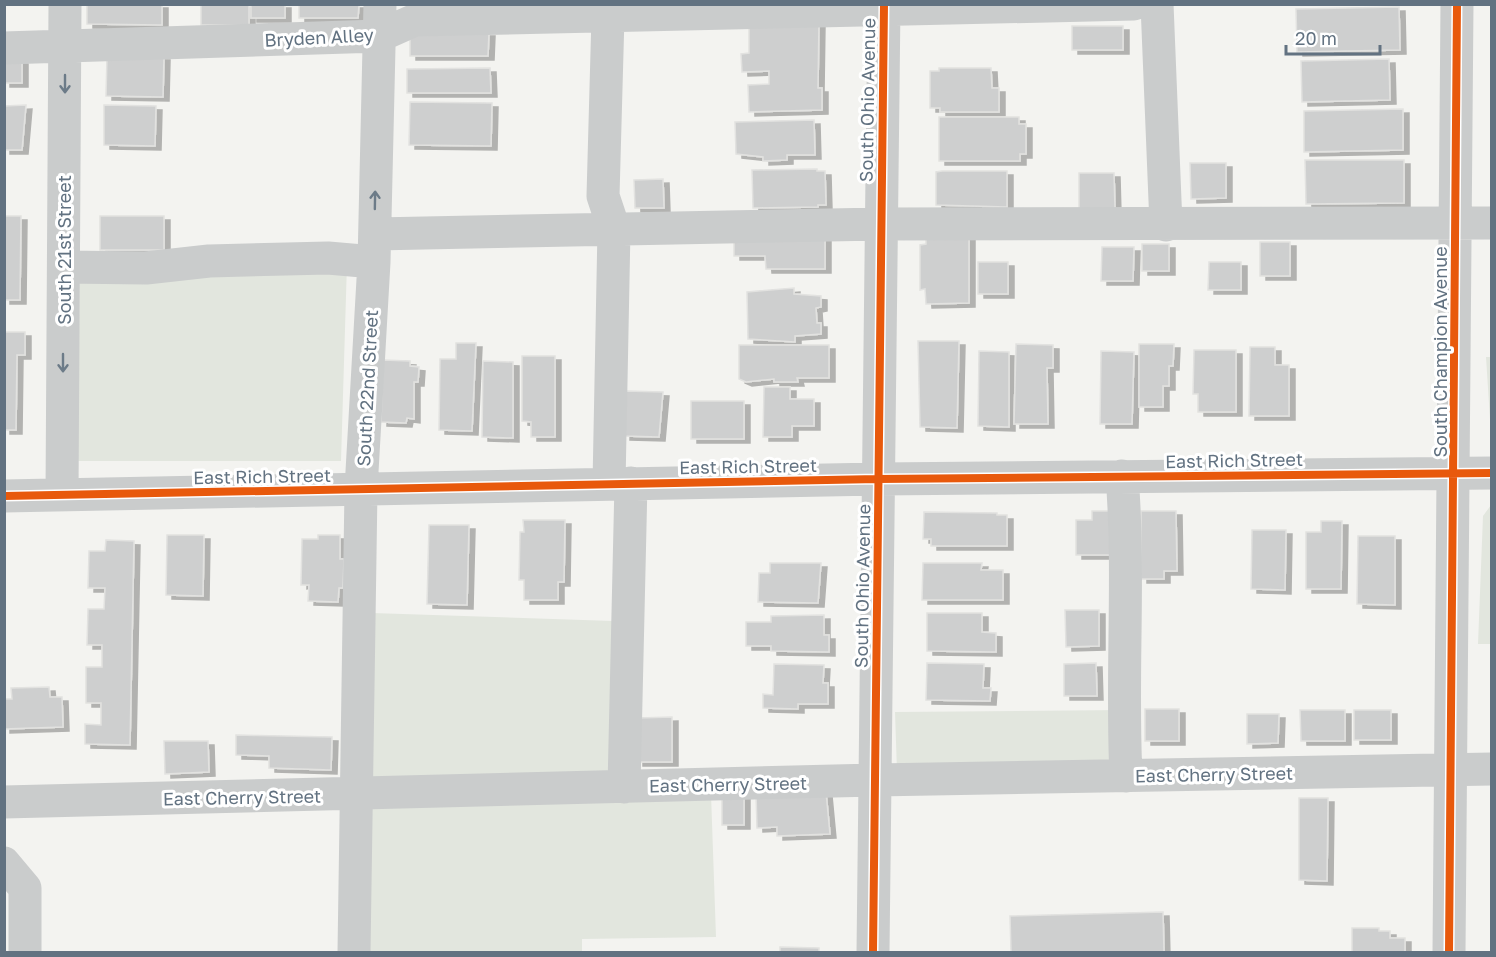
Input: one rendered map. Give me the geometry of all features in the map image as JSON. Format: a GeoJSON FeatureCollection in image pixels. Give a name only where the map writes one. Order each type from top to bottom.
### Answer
{"type":"FeatureCollection","features":[{"type":"Feature","properties":{"kind":"street","name":"South 21st Street"},"geometry":{"type":"LineString","coordinates":[[62,495],[65,4]]}},
{"type":"Feature","properties":{"kind":"street","name":"Bryden Alley"},"geometry":{"type":"LineString","coordinates":[[4,48],[65,47],[379,20],[1134,4]]}},
{"type":"Feature","properties":{"kind":"street"},"geometry":{"type":"LineString","coordinates":[[1157,4],[1166,225]]}},
{"type":"Feature","properties":{"kind":"street","name":"South Champion Avenue"},"geometry":{"type":"LineString","coordinates":[[1449,952],[1455,473],[1457,4]]}},
{"type":"Feature","properties":{"kind":"street","name":"South Ohio Avenue"},"geometry":{"type":"LineString","coordinates":[[873,952],[884,8]]}},
{"type":"Feature","properties":{"kind":"street"},"geometry":{"type":"LineString","coordinates":[[608,16],[603,196],[614,229],[624,787]]}},
{"type":"Feature","properties":{"kind":"street","name":"South 22nd Street"},"geometry":{"type":"LineString","coordinates":[[354,952],[361,489],[374,248],[379,20]]}},
{"type":"Feature","properties":{"kind":"street"},"geometry":{"type":"LineString","coordinates":[[64,267],[146,268],[209,261],[328,258],[374,248],[614,229],[881,225],[1491,223]]}},
{"type":"Feature","properties":{"kind":"street","name":"East Rich Street"},"geometry":{"type":"LineString","coordinates":[[4,496],[878,479],[1491,472]]}},
{"type":"Feature","properties":{"kind":"street"},"geometry":{"type":"LineString","coordinates":[[1122,476],[1125,539],[1123,649],[1126,776]]}},
{"type":"Feature","properties":{"kind":"street","name":"East Cherry Street"},"geometry":{"type":"LineString","coordinates":[[4,802],[875,780],[1491,769]]}},
{"type":"Feature","properties":{"kind":"street"},"geometry":{"type":"LineString","coordinates":[[4,863],[25,888],[26,952]]}},
{"type":"Feature","properties":{"kind":"shaded area"},"geometry":{"type":"Polygon","coordinates":[[[347,263],[341,461],[77,461],[80,268],[347,263]]]}},
{"type":"Feature","properties":{"kind":"shaded area"},"geometry":{"type":"Polygon","coordinates":[[[1486,357],[1491,357],[1491,435],[1486,357]]]}},
{"type":"Feature","properties":{"kind":"shaded area"},"geometry":{"type":"Polygon","coordinates":[[[1491,505],[1491,644],[1478,644],[1483,516],[1491,505]]]}},
{"type":"Feature","properties":{"kind":"shaded area"},"geometry":{"type":"Polygon","coordinates":[[[372,613],[613,621],[611,780],[369,779],[372,613]]]}},
{"type":"Feature","properties":{"kind":"shaded area"},"geometry":{"type":"Polygon","coordinates":[[[1124,710],[1125,764],[897,771],[895,712],[1124,710]]]}},
{"type":"Feature","properties":{"kind":"shaded area"},"geometry":{"type":"Polygon","coordinates":[[[711,794],[716,937],[582,939],[582,952],[370,952],[370,797],[711,794]]]}},
{"type":"Feature","properties":{"kind":"building"},"geometry":{"type":"Polygon","coordinates":[[[87,4],[162,4],[162,25],[87,24],[87,4]]]}},
{"type":"Feature","properties":{"kind":"building"},"geometry":{"type":"Polygon","coordinates":[[[201,4],[249,4],[249,25],[201,25],[201,4]]]}},
{"type":"Feature","properties":{"kind":"building"},"geometry":{"type":"Polygon","coordinates":[[[251,4],[285,4],[285,18],[251,18],[251,4]]]}},
{"type":"Feature","properties":{"kind":"building"},"geometry":{"type":"Polygon","coordinates":[[[299,4],[359,4],[358,18],[299,18],[299,4]]]}},
{"type":"Feature","properties":{"kind":"building"},"geometry":{"type":"Polygon","coordinates":[[[1399,7],[1400,50],[1297,52],[1296,9],[1399,7]]]}},
{"type":"Feature","properties":{"kind":"building"},"geometry":{"type":"Polygon","coordinates":[[[819,21],[818,88],[822,88],[822,110],[749,112],[748,85],[769,84],[769,71],[742,72],[741,54],[749,53],[749,23],[819,21]]]}},
{"type":"Feature","properties":{"kind":"building"},"geometry":{"type":"Polygon","coordinates":[[[1072,26],[1123,26],[1123,50],[1072,50],[1072,26]]]}},
{"type":"Feature","properties":{"kind":"building"},"geometry":{"type":"Polygon","coordinates":[[[410,32],[489,32],[488,56],[410,56],[410,32]]]}},
{"type":"Feature","properties":{"kind":"building"},"geometry":{"type":"Polygon","coordinates":[[[107,55],[164,56],[163,97],[106,96],[107,55]]]}},
{"type":"Feature","properties":{"kind":"building"},"geometry":{"type":"Polygon","coordinates":[[[1389,59],[1390,100],[1302,102],[1301,61],[1389,59]]]}},
{"type":"Feature","properties":{"kind":"building"},"geometry":{"type":"Polygon","coordinates":[[[4,60],[22,60],[22,83],[4,83],[4,60]]]}},
{"type":"Feature","properties":{"kind":"building"},"geometry":{"type":"Polygon","coordinates":[[[490,68],[491,93],[407,93],[407,69],[490,68]]]}},
{"type":"Feature","properties":{"kind":"building"},"geometry":{"type":"Polygon","coordinates":[[[939,68],[991,68],[992,88],[999,88],[999,112],[940,112],[940,108],[930,108],[930,71],[939,71],[939,68]]]}},
{"type":"Feature","properties":{"kind":"building"},"geometry":{"type":"Polygon","coordinates":[[[410,102],[492,103],[491,146],[409,145],[410,102]]]}},
{"type":"Feature","properties":{"kind":"building"},"geometry":{"type":"Polygon","coordinates":[[[26,105],[22,150],[4,150],[4,106],[26,105]]]}},
{"type":"Feature","properties":{"kind":"building"},"geometry":{"type":"Polygon","coordinates":[[[104,105],[156,106],[155,146],[104,145],[104,105]]]}},
{"type":"Feature","properties":{"kind":"building"},"geometry":{"type":"Polygon","coordinates":[[[1403,109],[1403,150],[1304,152],[1304,111],[1403,109]]]}},
{"type":"Feature","properties":{"kind":"building"},"geometry":{"type":"Polygon","coordinates":[[[939,117],[1019,117],[1019,124],[1026,124],[1026,154],[1020,154],[1020,161],[939,161],[939,117]]]}},
{"type":"Feature","properties":{"kind":"building"},"geometry":{"type":"Polygon","coordinates":[[[814,120],[815,155],[787,155],[787,160],[763,161],[763,157],[736,154],[735,122],[814,120]]]}},
{"type":"Feature","properties":{"kind":"building"},"geometry":{"type":"Polygon","coordinates":[[[1305,160],[1404,160],[1404,203],[1306,204],[1305,160]]]}},
{"type":"Feature","properties":{"kind":"building"},"geometry":{"type":"Polygon","coordinates":[[[1190,163],[1226,163],[1226,198],[1191,199],[1190,163]]]}},
{"type":"Feature","properties":{"kind":"building"},"geometry":{"type":"Polygon","coordinates":[[[817,169],[817,171],[825,171],[826,205],[753,208],[752,170],[817,169]]]}},
{"type":"Feature","properties":{"kind":"building"},"geometry":{"type":"Polygon","coordinates":[[[1007,171],[1007,207],[936,205],[936,172],[1007,171]]]}},
{"type":"Feature","properties":{"kind":"building"},"geometry":{"type":"Polygon","coordinates":[[[1079,173],[1114,173],[1115,209],[1079,209],[1079,173]]]}},
{"type":"Feature","properties":{"kind":"building"},"geometry":{"type":"Polygon","coordinates":[[[663,179],[664,208],[635,208],[634,180],[663,179]]]}},
{"type":"Feature","properties":{"kind":"building"},"geometry":{"type":"Polygon","coordinates":[[[4,216],[21,216],[20,300],[4,300],[4,216]]]}},
{"type":"Feature","properties":{"kind":"building"},"geometry":{"type":"Polygon","coordinates":[[[100,216],[164,216],[164,250],[100,250],[100,216]]]}},
{"type":"Feature","properties":{"kind":"building"},"geometry":{"type":"Polygon","coordinates":[[[969,229],[969,303],[926,304],[925,289],[920,290],[920,245],[926,244],[926,230],[969,229]]]}},
{"type":"Feature","properties":{"kind":"building"},"geometry":{"type":"Polygon","coordinates":[[[825,233],[825,269],[766,269],[765,256],[734,256],[734,234],[825,233]]]}},
{"type":"Feature","properties":{"kind":"building"},"geometry":{"type":"Polygon","coordinates":[[[1260,242],[1290,242],[1290,276],[1260,276],[1260,242]]]}},
{"type":"Feature","properties":{"kind":"building"},"geometry":{"type":"Polygon","coordinates":[[[1142,244],[1169,244],[1169,271],[1142,271],[1142,244]]]}},
{"type":"Feature","properties":{"kind":"building"},"geometry":{"type":"Polygon","coordinates":[[[1102,247],[1134,247],[1133,281],[1101,281],[1102,247]]]}},
{"type":"Feature","properties":{"kind":"building"},"geometry":{"type":"Polygon","coordinates":[[[978,262],[1008,262],[1008,294],[978,294],[978,262]]]}},
{"type":"Feature","properties":{"kind":"building"},"geometry":{"type":"Polygon","coordinates":[[[1209,262],[1241,262],[1241,290],[1208,290],[1209,262]]]}},
{"type":"Feature","properties":{"kind":"building"},"geometry":{"type":"Polygon","coordinates":[[[794,288],[794,294],[821,296],[821,307],[816,308],[817,323],[821,323],[821,334],[795,336],[795,342],[748,339],[747,292],[794,288]]]}},
{"type":"Feature","properties":{"kind":"building"},"geometry":{"type":"Polygon","coordinates":[[[4,332],[25,332],[25,355],[17,355],[16,430],[4,430],[4,332]]]}},
{"type":"Feature","properties":{"kind":"building"},"geometry":{"type":"Polygon","coordinates":[[[918,341],[959,341],[957,428],[920,427],[918,341]]]}},
{"type":"Feature","properties":{"kind":"building"},"geometry":{"type":"Polygon","coordinates":[[[456,343],[476,343],[472,431],[439,430],[440,359],[456,359],[456,343]]]}},
{"type":"Feature","properties":{"kind":"building"},"geometry":{"type":"Polygon","coordinates":[[[1016,344],[1053,345],[1053,368],[1047,368],[1048,424],[1014,424],[1016,344]]]}},
{"type":"Feature","properties":{"kind":"building"},"geometry":{"type":"Polygon","coordinates":[[[1139,344],[1174,344],[1173,366],[1169,366],[1169,386],[1163,386],[1163,407],[1139,407],[1139,344]]]}},
{"type":"Feature","properties":{"kind":"building"},"geometry":{"type":"Polygon","coordinates":[[[739,345],[829,345],[829,378],[797,378],[798,382],[774,382],[774,379],[746,382],[739,379],[739,345]]]}},
{"type":"Feature","properties":{"kind":"building"},"geometry":{"type":"Polygon","coordinates":[[[1250,347],[1275,347],[1275,365],[1289,365],[1289,416],[1249,416],[1250,347]]]}},
{"type":"Feature","properties":{"kind":"building"},"geometry":{"type":"Polygon","coordinates":[[[1194,350],[1236,350],[1236,412],[1198,412],[1198,394],[1193,394],[1194,350]]]}},
{"type":"Feature","properties":{"kind":"building"},"geometry":{"type":"Polygon","coordinates":[[[979,351],[1009,352],[1009,427],[978,426],[979,351]]]}},
{"type":"Feature","properties":{"kind":"building"},"geometry":{"type":"Polygon","coordinates":[[[1101,351],[1134,352],[1132,424],[1100,424],[1101,351]]]}},
{"type":"Feature","properties":{"kind":"building"},"geometry":{"type":"Polygon","coordinates":[[[522,356],[555,356],[555,437],[531,437],[531,422],[522,421],[522,356]]]}},
{"type":"Feature","properties":{"kind":"building"},"geometry":{"type":"Polygon","coordinates":[[[383,360],[410,361],[410,366],[419,367],[418,382],[414,382],[414,419],[407,418],[406,423],[381,422],[383,360]]]}},
{"type":"Feature","properties":{"kind":"building"},"geometry":{"type":"Polygon","coordinates":[[[483,361],[513,362],[513,438],[482,437],[483,361]]]}},
{"type":"Feature","properties":{"kind":"building"},"geometry":{"type":"Polygon","coordinates":[[[764,387],[790,387],[790,399],[814,399],[814,426],[792,426],[792,437],[763,437],[764,387]]]}},
{"type":"Feature","properties":{"kind":"building"},"geometry":{"type":"Polygon","coordinates":[[[626,391],[663,392],[659,437],[624,436],[626,391]]]}},
{"type":"Feature","properties":{"kind":"building"},"geometry":{"type":"Polygon","coordinates":[[[691,401],[744,401],[744,439],[691,439],[691,401]]]}},
{"type":"Feature","properties":{"kind":"building"},"geometry":{"type":"Polygon","coordinates":[[[1092,511],[1115,511],[1115,555],[1076,555],[1076,520],[1092,520],[1092,511]]]}},
{"type":"Feature","properties":{"kind":"building"},"geometry":{"type":"Polygon","coordinates":[[[1141,511],[1176,511],[1177,571],[1164,571],[1164,579],[1141,579],[1141,511]]]}},
{"type":"Feature","properties":{"kind":"building"},"geometry":{"type":"Polygon","coordinates":[[[924,512],[1007,515],[1007,546],[931,546],[931,539],[923,539],[924,512]]]}},
{"type":"Feature","properties":{"kind":"building"},"geometry":{"type":"Polygon","coordinates":[[[523,520],[565,520],[564,582],[558,582],[558,600],[524,600],[524,580],[519,580],[520,532],[524,532],[523,520]]]}},
{"type":"Feature","properties":{"kind":"building"},"geometry":{"type":"Polygon","coordinates":[[[1321,521],[1342,521],[1341,589],[1306,589],[1306,532],[1321,532],[1321,521]]]}},
{"type":"Feature","properties":{"kind":"building"},"geometry":{"type":"Polygon","coordinates":[[[429,525],[469,525],[467,605],[427,604],[429,525]]]}},
{"type":"Feature","properties":{"kind":"building"},"geometry":{"type":"Polygon","coordinates":[[[1252,530],[1286,530],[1285,590],[1251,589],[1252,530]]]}},
{"type":"Feature","properties":{"kind":"building"},"geometry":{"type":"Polygon","coordinates":[[[167,535],[204,535],[203,596],[166,595],[167,535]]]}},
{"type":"Feature","properties":{"kind":"building"},"geometry":{"type":"Polygon","coordinates":[[[318,535],[340,535],[340,559],[344,559],[343,588],[339,588],[338,602],[308,601],[309,585],[301,585],[302,539],[318,539],[318,535]]]}},
{"type":"Feature","properties":{"kind":"building"},"geometry":{"type":"Polygon","coordinates":[[[1358,536],[1395,536],[1395,605],[1357,604],[1358,536]]]}},
{"type":"Feature","properties":{"kind":"building"},"geometry":{"type":"Polygon","coordinates":[[[106,540],[134,541],[130,745],[85,744],[85,724],[101,725],[101,703],[86,703],[86,667],[102,667],[102,645],[87,645],[88,609],[104,609],[105,588],[88,588],[89,551],[105,551],[106,540]]]}},
{"type":"Feature","properties":{"kind":"building"},"geometry":{"type":"Polygon","coordinates":[[[770,563],[821,563],[818,603],[758,602],[759,573],[770,573],[770,563]]]}},
{"type":"Feature","properties":{"kind":"building"},"geometry":{"type":"Polygon","coordinates":[[[923,563],[982,563],[981,570],[1003,570],[1003,600],[922,600],[923,563]]]}},
{"type":"Feature","properties":{"kind":"building"},"geometry":{"type":"Polygon","coordinates":[[[1065,610],[1099,610],[1099,646],[1066,647],[1065,610]]]}},
{"type":"Feature","properties":{"kind":"building"},"geometry":{"type":"Polygon","coordinates":[[[927,613],[982,613],[982,632],[996,633],[996,652],[927,651],[927,613]]]}},
{"type":"Feature","properties":{"kind":"building"},"geometry":{"type":"Polygon","coordinates":[[[824,615],[824,635],[829,635],[829,652],[771,651],[771,646],[746,646],[746,622],[771,622],[771,616],[824,615]]]}},
{"type":"Feature","properties":{"kind":"building"},"geometry":{"type":"Polygon","coordinates":[[[927,663],[984,664],[983,688],[991,688],[990,701],[926,700],[927,663]]]}},
{"type":"Feature","properties":{"kind":"building"},"geometry":{"type":"Polygon","coordinates":[[[1096,663],[1097,696],[1064,696],[1064,664],[1096,663]]]}},
{"type":"Feature","properties":{"kind":"building"},"geometry":{"type":"Polygon","coordinates":[[[774,664],[824,665],[823,683],[828,683],[828,704],[798,704],[798,709],[763,708],[763,694],[773,695],[774,664]]]}},
{"type":"Feature","properties":{"kind":"building"},"geometry":{"type":"Polygon","coordinates":[[[49,687],[50,697],[62,697],[63,727],[4,729],[4,699],[12,699],[11,688],[49,687]]]}},
{"type":"Feature","properties":{"kind":"building"},"geometry":{"type":"Polygon","coordinates":[[[1145,709],[1179,709],[1179,741],[1145,741],[1145,709]]]}},
{"type":"Feature","properties":{"kind":"building"},"geometry":{"type":"Polygon","coordinates":[[[1300,710],[1345,710],[1345,741],[1301,741],[1300,710]]]}},
{"type":"Feature","properties":{"kind":"building"},"geometry":{"type":"Polygon","coordinates":[[[1354,710],[1391,710],[1391,740],[1354,740],[1354,710]]]}},
{"type":"Feature","properties":{"kind":"building"},"geometry":{"type":"Polygon","coordinates":[[[1247,714],[1279,714],[1278,743],[1247,744],[1247,714]]]}},
{"type":"Feature","properties":{"kind":"building"},"geometry":{"type":"Polygon","coordinates":[[[672,717],[672,762],[637,762],[637,718],[672,717]]]}},
{"type":"Feature","properties":{"kind":"building"},"geometry":{"type":"Polygon","coordinates":[[[236,735],[332,737],[331,770],[269,768],[269,756],[236,755],[236,735]]]}},
{"type":"Feature","properties":{"kind":"building"},"geometry":{"type":"Polygon","coordinates":[[[164,741],[208,741],[209,772],[165,774],[164,741]]]}},
{"type":"Feature","properties":{"kind":"building"},"geometry":{"type":"Polygon","coordinates":[[[826,792],[830,834],[777,836],[777,827],[757,828],[756,794],[826,792]]]}},
{"type":"Feature","properties":{"kind":"building"},"geometry":{"type":"Polygon","coordinates":[[[722,795],[744,795],[744,825],[722,825],[722,795]]]}},
{"type":"Feature","properties":{"kind":"building"},"geometry":{"type":"Polygon","coordinates":[[[1299,798],[1328,798],[1327,881],[1299,880],[1299,798]]]}},
{"type":"Feature","properties":{"kind":"building"},"geometry":{"type":"Polygon","coordinates":[[[1163,912],[1164,952],[1011,952],[1010,916],[1163,912]]]}},
{"type":"Feature","properties":{"kind":"building"},"geometry":{"type":"Polygon","coordinates":[[[1352,928],[1379,928],[1379,931],[1390,931],[1390,938],[1405,938],[1405,952],[1352,952],[1352,928]]]}},
{"type":"Feature","properties":{"kind":"building"},"geometry":{"type":"Polygon","coordinates":[[[780,947],[819,948],[819,952],[780,952],[780,947]]]}},
{"type":"Feature","properties":{"kind":"cycle path"},"geometry":{"type":"LineString","coordinates":[[873,952],[884,4]]}},
{"type":"Feature","properties":{"kind":"cycle path"},"geometry":{"type":"LineString","coordinates":[[1449,952],[1457,4]]}},
{"type":"Feature","properties":{"kind":"cycle path"},"geometry":{"type":"LineString","coordinates":[[4,496],[878,479],[1492,473]]}}]}
